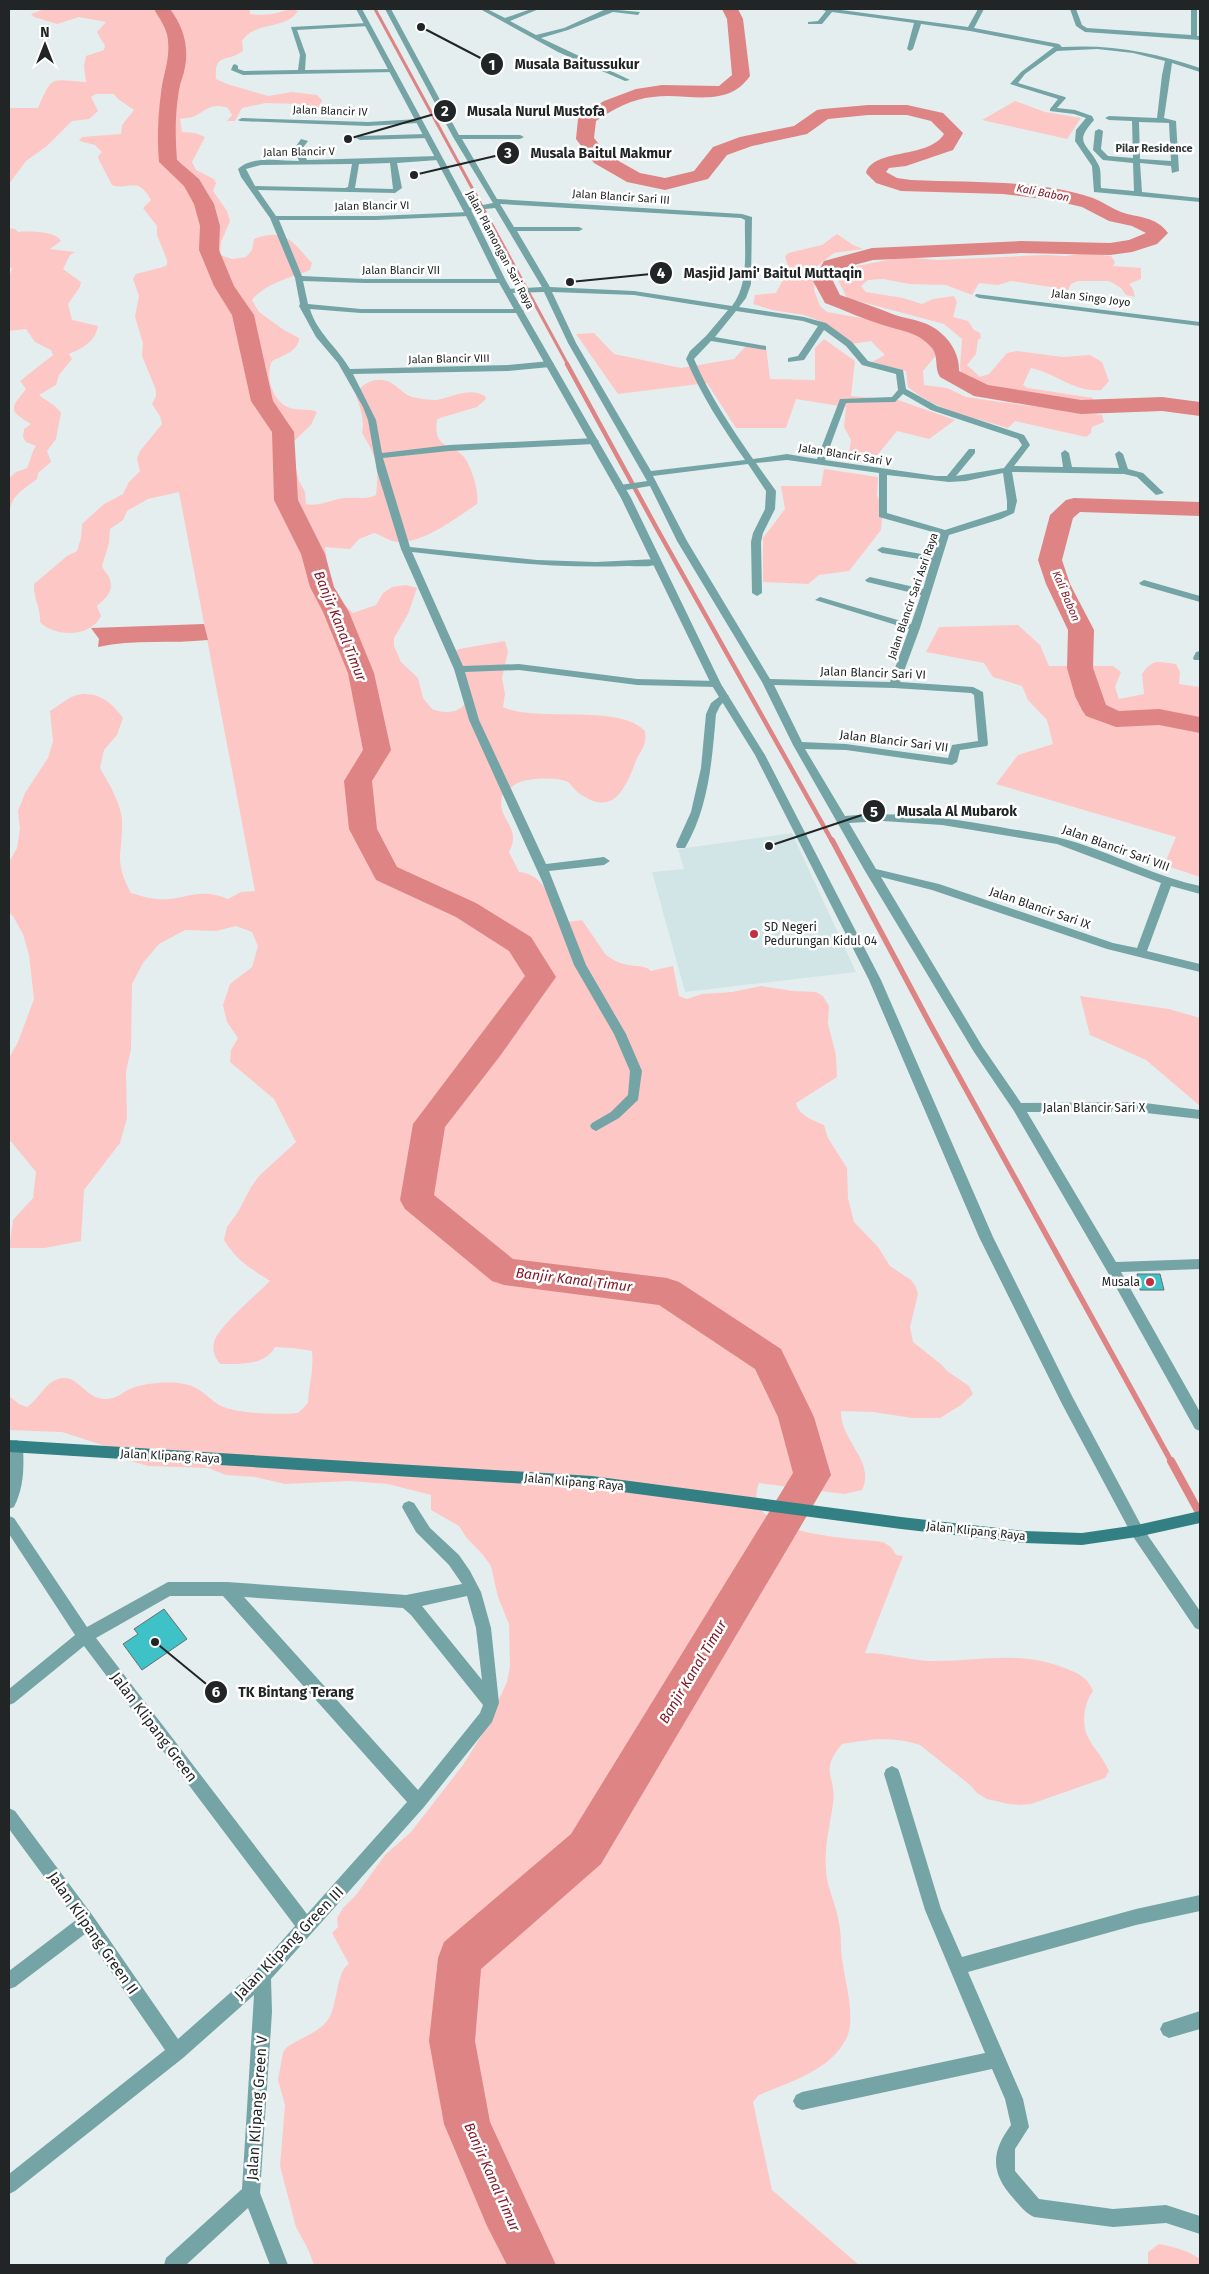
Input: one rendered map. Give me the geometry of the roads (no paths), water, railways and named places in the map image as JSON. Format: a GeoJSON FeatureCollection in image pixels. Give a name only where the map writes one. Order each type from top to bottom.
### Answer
{"type":"FeatureCollection","features":[{"type":"Feature","properties":{"kind":"main road","name":"Jalan Klipang Raya"},"geometry":{"type":"LineString","coordinates":[[12,1446],[592,1482],[901,1523],[1024,1537],[1082,1539],[1137,1531],[1200,1517]]}},
{"type":"Feature","properties":{"kind":"street","name":"Jalan Plamongan Sari Raya"},"geometry":{"type":"LineString","coordinates":[[359,9],[438,158],[469,210],[502,281],[512,291],[520,311],[624,491],[656,562],[716,684],[760,755],[875,980],[986,1237],[1067,1400],[1137,1531],[1200,1622]]}},
{"type":"Feature","properties":{"kind":"street"},"geometry":{"type":"LineString","coordinates":[[388,9],[493,204],[511,229],[547,289],[572,343],[651,478],[682,541],[767,682],[798,745],[978,1049],[1018,1108],[1112,1267],[1200,1426]]}},
{"type":"Feature","properties":{"kind":"street"},"geometry":{"type":"LineString","coordinates":[[483,9],[564,53],[627,80]]}},
{"type":"Feature","properties":{"kind":"street"},"geometry":{"type":"LineString","coordinates":[[504,21],[536,9]]}},
{"type":"Feature","properties":{"kind":"street"},"geometry":{"type":"LineString","coordinates":[[536,37],[566,29],[611,9],[638,13]]}},
{"type":"Feature","properties":{"kind":"street"},"geometry":{"type":"LineString","coordinates":[[822,9],[970,29],[1059,45],[1023,73],[1013,84],[1063,98],[1052,110],[1084,114],[1090,117],[1090,120],[1080,130],[1079,141],[1096,166],[1099,191],[1200,200]]}},
{"type":"Feature","properties":{"kind":"street"},"geometry":{"type":"LineString","coordinates":[[970,29],[981,9]]}},
{"type":"Feature","properties":{"kind":"street"},"geometry":{"type":"LineString","coordinates":[[1073,9],[1081,29],[1197,38],[1193,9],[1200,9]]}},
{"type":"Feature","properties":{"kind":"street"},"geometry":{"type":"LineString","coordinates":[[810,23],[820,23],[830,10]]}},
{"type":"Feature","properties":{"kind":"street"},"geometry":{"type":"LineString","coordinates":[[910,49],[918,22]]}},
{"type":"Feature","properties":{"kind":"street"},"geometry":{"type":"LineString","coordinates":[[301,74],[303,55],[292,28],[367,24]]}},
{"type":"Feature","properties":{"kind":"street"},"geometry":{"type":"LineString","coordinates":[[1056,48],[1110,48],[1169,60],[1200,70]]}},
{"type":"Feature","properties":{"kind":"street"},"geometry":{"type":"LineString","coordinates":[[1160,120],[1165,75],[1169,60]]}},
{"type":"Feature","properties":{"kind":"street"},"geometry":{"type":"LineString","coordinates":[[235,66],[234,70],[243,73],[301,74],[393,71]]}},
{"type":"Feature","properties":{"kind":"street"},"geometry":{"type":"LineString","coordinates":[[1099,132],[1098,150],[1106,158],[1135,160],[1175,167],[1172,121],[1109,118]]}},
{"type":"Feature","properties":{"kind":"street"},"geometry":{"type":"LineString","coordinates":[[1136,119],[1135,160],[1138,195]]}},
{"type":"Feature","properties":{"kind":"street","name":"Jalan Blancir IV"},"geometry":{"type":"LineString","coordinates":[[242,120],[368,124],[418,121]]}},
{"type":"Feature","properties":{"kind":"street"},"geometry":{"type":"LineString","coordinates":[[360,138],[426,136]]}},
{"type":"Feature","properties":{"kind":"street"},"geometry":{"type":"LineString","coordinates":[[456,137],[520,137]]}},
{"type":"Feature","properties":{"kind":"street"},"geometry":{"type":"LineString","coordinates":[[304,141],[298,149],[299,155],[304,162]]}},
{"type":"Feature","properties":{"kind":"street","name":"Jalan Blancir V"},"geometry":{"type":"LineString","coordinates":[[254,188],[243,172],[245,166],[250,164],[393,162],[438,158]]}},
{"type":"Feature","properties":{"kind":"street"},"geometry":{"type":"LineString","coordinates":[[254,188],[395,191],[398,188],[393,162]]}},
{"type":"Feature","properties":{"kind":"street"},"geometry":{"type":"LineString","coordinates":[[348,189],[351,188],[356,163]]}},
{"type":"Feature","properties":{"kind":"street"},"geometry":{"type":"LineString","coordinates":[[254,188],[274,218],[299,278],[303,306],[308,318],[348,372],[372,420],[380,456],[381,471],[406,550],[459,669],[474,720],[542,868],[580,965],[620,1034],[636,1071],[634,1097],[615,1115],[596,1126]]}},
{"type":"Feature","properties":{"kind":"street","name":"Jalan Blancir Sari III"},"geometry":{"type":"LineString","coordinates":[[469,210],[493,204],[747,217],[749,220],[747,284],[742,298],[734,310]]}},
{"type":"Feature","properties":{"kind":"street","name":"Jalan Blancir VI"},"geometry":{"type":"LineString","coordinates":[[274,218],[376,218],[469,210]]}},
{"type":"Feature","properties":{"kind":"street"},"geometry":{"type":"LineString","coordinates":[[511,229],[579,229]]}},
{"type":"Feature","properties":{"kind":"street","name":"Jalan Blancir VII"},"geometry":{"type":"LineString","coordinates":[[299,278],[366,281],[502,281]]}},
{"type":"Feature","properties":{"kind":"street"},"geometry":{"type":"LineString","coordinates":[[512,291],[547,289],[634,293],[734,310],[789,316],[824,324],[849,344],[865,363],[900,372],[902,390],[895,399],[843,401],[840,404],[838,419],[820,462]]}},
{"type":"Feature","properties":{"kind":"street","name":"Jalan Singo Joyo"},"geometry":{"type":"LineString","coordinates":[[979,296],[1200,324]]}},
{"type":"Feature","properties":{"kind":"street"},"geometry":{"type":"LineString","coordinates":[[303,306],[370,311],[520,311]]}},
{"type":"Feature","properties":{"kind":"street"},"geometry":{"type":"LineString","coordinates":[[734,310],[692,354],[691,363],[721,419],[771,491],[770,510],[758,533],[756,542],[757,593]]}},
{"type":"Feature","properties":{"kind":"street"},"geometry":{"type":"LineString","coordinates":[[790,360],[801,358],[824,324]]}},
{"type":"Feature","properties":{"kind":"street"},"geometry":{"type":"LineString","coordinates":[[709,338],[762,348]]}},
{"type":"Feature","properties":{"kind":"street","name":"Jalan Blancir VIII"},"geometry":{"type":"LineString","coordinates":[[348,372],[508,368],[550,364]]}},
{"type":"Feature","properties":{"kind":"street"},"geometry":{"type":"LineString","coordinates":[[902,390],[934,408],[1021,437],[1026,445],[1007,470]]}},
{"type":"Feature","properties":{"kind":"street"},"geometry":{"type":"LineString","coordinates":[[380,456],[449,448],[595,441]]}},
{"type":"Feature","properties":{"kind":"street"},"geometry":{"type":"LineString","coordinates":[[949,479],[972,451]]}},
{"type":"Feature","properties":{"kind":"street"},"geometry":{"type":"LineString","coordinates":[[1065,453],[1068,470]]}},
{"type":"Feature","properties":{"kind":"street"},"geometry":{"type":"LineString","coordinates":[[1119,454],[1124,471],[1140,475],[1159,493]]}},
{"type":"Feature","properties":{"kind":"street","name":"Jalan Blancir Sari V"},"geometry":{"type":"LineString","coordinates":[[624,491],[640,485],[651,478],[749,461],[787,457],[883,472],[949,479],[1007,470],[1124,471]]}},
{"type":"Feature","properties":{"kind":"street","name":"Jalan Blancir Sari Asri Raya"},"geometry":{"type":"LineString","coordinates":[[894,685],[915,628],[945,533],[998,517],[1010,511],[1012,501],[1007,470]]}},
{"type":"Feature","properties":{"kind":"street"},"geometry":{"type":"LineString","coordinates":[[883,472],[882,515],[945,533]]}},
{"type":"Feature","properties":{"kind":"street"},"geometry":{"type":"LineString","coordinates":[[406,550],[497,560],[562,564],[606,566],[656,562]]}},
{"type":"Feature","properties":{"kind":"street"},"geometry":{"type":"LineString","coordinates":[[882,550],[936,559]]}},
{"type":"Feature","properties":{"kind":"street"},"geometry":{"type":"LineString","coordinates":[[870,580],[926,593]]}},
{"type":"Feature","properties":{"kind":"street"},"geometry":{"type":"LineString","coordinates":[[1144,583],[1200,599]]}},
{"type":"Feature","properties":{"kind":"street"},"geometry":{"type":"LineString","coordinates":[[820,600],[915,628]]}},
{"type":"Feature","properties":{"kind":"street"},"geometry":{"type":"LineString","coordinates":[[459,669],[519,667],[630,681],[716,684]]}},
{"type":"Feature","properties":{"kind":"street","name":"Jalan Blancir Sari VI"},"geometry":{"type":"LineString","coordinates":[[767,682],[894,685],[977,692]]}},
{"type":"Feature","properties":{"kind":"street","name":"Jalan Blancir Sari VII"},"geometry":{"type":"LineString","coordinates":[[798,745],[846,747],[951,762],[956,747],[983,744],[977,692]]}},
{"type":"Feature","properties":{"kind":"street"},"geometry":{"type":"LineString","coordinates":[[681,846],[696,812],[706,768],[711,714],[715,705],[724,696]]}},
{"type":"Feature","properties":{"kind":"street","name":"Jalan Blancir Sari VIII"},"geometry":{"type":"LineString","coordinates":[[843,820],[886,816],[914,818],[1056,840],[1102,855],[1168,882],[1200,890]]}},
{"type":"Feature","properties":{"kind":"street"},"geometry":{"type":"LineString","coordinates":[[542,868],[604,861]]}},
{"type":"Feature","properties":{"kind":"street","name":"Jalan Blancir Sari IX"},"geometry":{"type":"LineString","coordinates":[[871,871],[934,887],[1111,946],[1200,968]]}},
{"type":"Feature","properties":{"kind":"street"},"geometry":{"type":"LineString","coordinates":[[1141,953],[1168,882]]}},
{"type":"Feature","properties":{"kind":"street","name":"Jalan Blancir Sari X"},"geometry":{"type":"LineString","coordinates":[[1018,1108],[1137,1107],[1200,1114]]}},
{"type":"Feature","properties":{"kind":"street"},"geometry":{"type":"LineString","coordinates":[[1112,1267],[1200,1264]]}},
{"type":"Feature","properties":{"kind":"street"},"geometry":{"type":"LineString","coordinates":[[9,1503],[14,1495],[17,1475],[12,1446]]}},
{"type":"Feature","properties":{"kind":"street"},"geometry":{"type":"LineString","coordinates":[[409,1507],[420,1527],[454,1560],[471,1588],[480,1611],[487,1639],[491,1705]]}},
{"type":"Feature","properties":{"kind":"street","name":"Jalan Klipang Green"},"geometry":{"type":"LineString","coordinates":[[9,1522],[85,1636],[307,1928]]}},
{"type":"Feature","properties":{"kind":"street"},"geometry":{"type":"LineString","coordinates":[[9,1698],[85,1636],[168,1589],[227,1588],[406,1602],[471,1588]]}},
{"type":"Feature","properties":{"kind":"street"},"geometry":{"type":"LineString","coordinates":[[227,1588],[418,1802]]}},
{"type":"Feature","properties":{"kind":"street"},"geometry":{"type":"LineString","coordinates":[[406,1602],[416,1610],[491,1705]]}},
{"type":"Feature","properties":{"kind":"street","name":"Jalan Klipang Green III"},"geometry":{"type":"LineString","coordinates":[[9,2185],[177,2052],[262,1976],[418,1802],[486,1717],[491,1705]]}},
{"type":"Feature","properties":{"kind":"street"},"geometry":{"type":"LineString","coordinates":[[892,1774],[943,1936],[959,1966],[1014,2099],[1020,2127],[1006,2146],[1006,2174],[1034,2208],[1113,2218],[1166,2214],[1200,2225]]}},
{"type":"Feature","properties":{"kind":"street","name":"Jalan Klipang Green II"},"geometry":{"type":"LineString","coordinates":[[9,1816],[87,1922],[177,2052]]}},
{"type":"Feature","properties":{"kind":"street"},"geometry":{"type":"LineString","coordinates":[[959,1966],[1136,1917],[1200,1903]]}},
{"type":"Feature","properties":{"kind":"street"},"geometry":{"type":"LineString","coordinates":[[9,1981],[87,1922]]}},
{"type":"Feature","properties":{"kind":"street","name":"Jalan Klipang Green V"},"geometry":{"type":"LineString","coordinates":[[262,1976],[263,2012],[251,2192],[279,2265]]}},
{"type":"Feature","properties":{"kind":"street"},"geometry":{"type":"LineString","coordinates":[[1169,2029],[1200,2020]]}},
{"type":"Feature","properties":{"kind":"street"},"geometry":{"type":"LineString","coordinates":[[802,2101],[998,2060]]}},
{"type":"Feature","properties":{"kind":"street"},"geometry":{"type":"LineString","coordinates":[[172,2265],[251,2192]]}},
{"type":"Feature","properties":{"kind":"waterway","name":"Banjir Kanal Timur"},"geometry":{"type":"LineString","coordinates":[[162,9],[171,21],[177,38],[177,66],[170,90],[166,134],[168,162],[192,183],[204,204],[210,226],[209,250],[224,286],[243,315],[262,401],[283,432],[286,500],[313,554],[322,587],[336,612],[361,673],[377,750],[358,781],[363,829],[386,873],[466,910],[520,944],[541,977],[489,1048],[429,1124],[417,1200],[504,1271],[667,1292],[768,1359],[796,1417],[812,1475],[586,1849],[460,1958],[452,2041],[467,2124],[504,2209],[532,2265]]}},
{"type":"Feature","properties":{"kind":"waterway"},"geometry":{"type":"LineString","coordinates":[[375,9],[568,365]]}},
{"type":"Feature","properties":{"kind":"waterway","name":"Kali Babon"},"geometry":{"type":"LineString","coordinates":[[730,9],[735,19],[741,76],[729,88],[720,91],[662,90],[645,92],[619,100],[602,109],[587,119],[585,139],[601,159],[634,178],[665,184],[701,175],[720,151],[747,141],[800,130],[823,114],[868,110],[907,110],[937,117],[954,133],[946,146],[899,162],[884,163],[877,169],[876,173],[882,179],[891,183],[911,186],[1003,188],[1069,197],[1089,203],[1116,217],[1149,226],[1158,233],[1150,240],[1132,246],[1110,249],[1021,247],[872,254],[831,265],[823,281],[832,299],[891,321],[914,326],[928,333],[944,350],[947,357],[948,372],[952,376],[982,391],[1081,407],[1162,404],[1200,409]]}},
{"type":"Feature","properties":{"kind":"waterway"},"geometry":{"type":"LineString","coordinates":[[567,364],[832,841]]}},
{"type":"Feature","properties":{"kind":"waterway","name":"Kali Babon"},"geometry":{"type":"LineString","coordinates":[[1200,509],[1074,505],[1062,515],[1050,560],[1058,584],[1081,630],[1080,668],[1088,696],[1095,710],[1116,719],[1159,717],[1200,725]]}},
{"type":"Feature","properties":{"kind":"waterway"},"geometry":{"type":"LineString","coordinates":[[832,840],[930,1024],[1172,1463]]}},
{"type":"Feature","properties":{"kind":"waterway"},"geometry":{"type":"LineString","coordinates":[[1171,1461],[1200,1514]]}},
{"type":"Feature","properties":{"kind":"place","name":"Musala Baitussukur"},"geometry":{"type":"Point","coordinates":[421,27]}},
{"type":"Feature","properties":{"kind":"place","name":"Musala Nurul Mustofa"},"geometry":{"type":"Point","coordinates":[348,139]}},
{"type":"Feature","properties":{"kind":"place","name":"Musala Baitul Makmur"},"geometry":{"type":"Point","coordinates":[414,175]}},
{"type":"Feature","properties":{"kind":"place","name":"Masjid Jami' Baitul Muttaqin"},"geometry":{"type":"Point","coordinates":[570,282]}},
{"type":"Feature","properties":{"kind":"place","name":"Musala Al Mubarok"},"geometry":{"type":"Point","coordinates":[769,846]}},
{"type":"Feature","properties":{"kind":"place","name":"SD Negeri Pedurungan Kidul 04"},"geometry":{"type":"Point","coordinates":[754,934]}},
{"type":"Feature","properties":{"kind":"place","name":"Musala"},"geometry":{"type":"Point","coordinates":[1150,1282]}},
{"type":"Feature","properties":{"kind":"place","name":"TK Bintang Terang"},"geometry":{"type":"Point","coordinates":[155,1642]}},
{"type":"Feature","properties":{"kind":"district","name":"Pilar Residence"},"geometry":{"type":"Point","coordinates":[1154,148]}}]}
